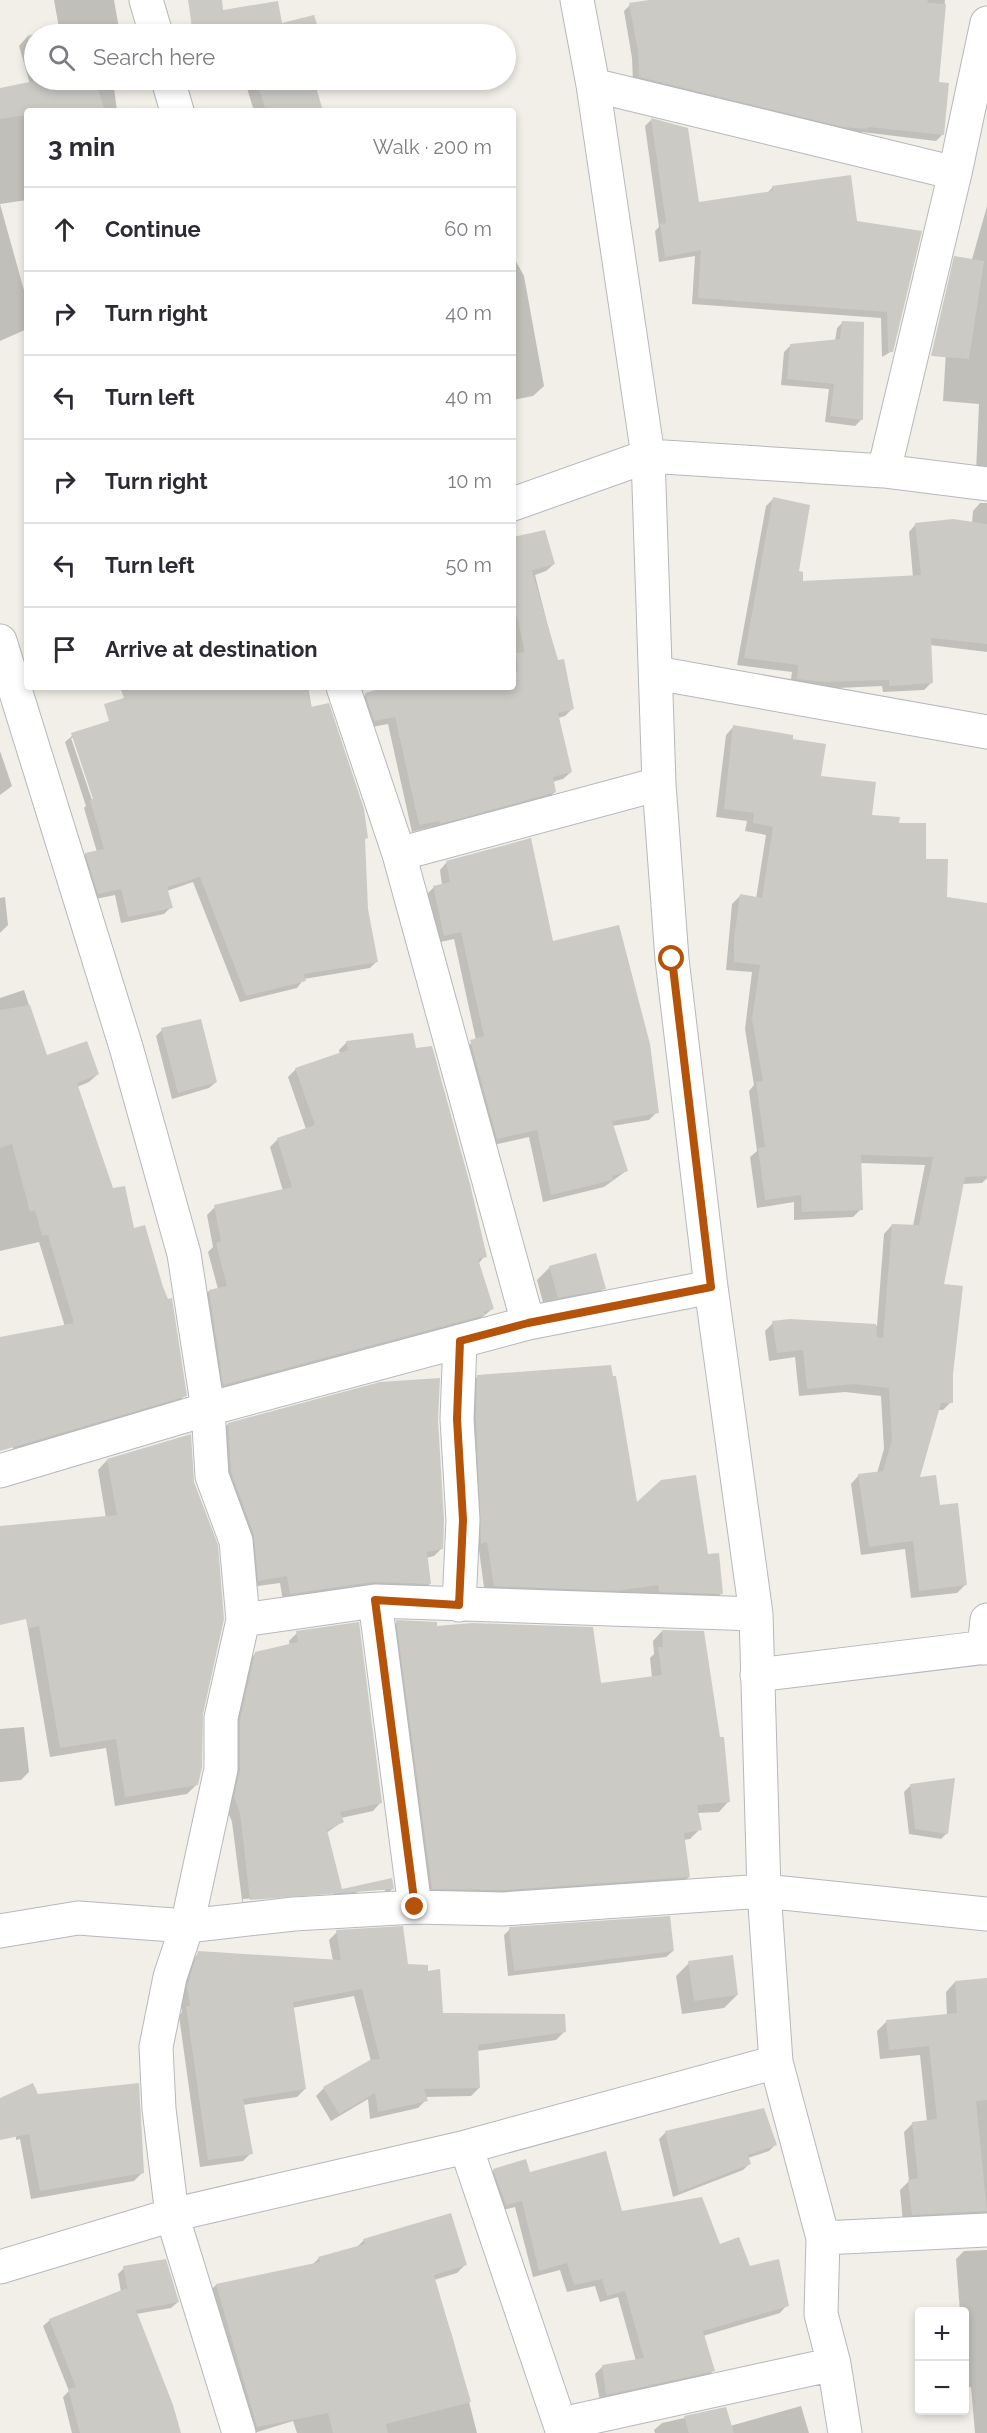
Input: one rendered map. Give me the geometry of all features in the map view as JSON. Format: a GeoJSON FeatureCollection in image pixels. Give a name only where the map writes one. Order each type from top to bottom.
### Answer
{"type":"FeatureCollection","features":[{"type":"Feature","properties":{"kind":"street"},"geometry":{"type":"LineString","coordinates":[[146,0],[153,24]]}},
{"type":"Feature","properties":{"kind":"street"},"geometry":{"type":"LineString","coordinates":[[577,0],[593,85],[648,456],[659,784],[672,959],[711,1287],[756,1614],[765,1891],[777,2062],[823,2238],[821,2314],[834,2364],[845,2433]]}},
{"type":"Feature","properties":{"kind":"street"},"geometry":{"type":"LineString","coordinates":[[884,471],[955,173],[987,23]]}},
{"type":"Feature","properties":{"kind":"street"},"geometry":{"type":"LineString","coordinates":[[593,85],[955,173]]}},
{"type":"Feature","properties":{"kind":"street"},"geometry":{"type":"LineString","coordinates":[[171,90],[176,108]]}},
{"type":"Feature","properties":{"kind":"street"},"geometry":{"type":"LineString","coordinates":[[516,503],[648,456],[884,471],[987,483]]}},
{"type":"Feature","properties":{"kind":"street"},"geometry":{"type":"LineString","coordinates":[[7,644],[126,1047],[184,1254],[208,1409],[212,1476],[236,1541],[243,1620],[221,1718],[221,1768],[187,1926],[170,1977],[156,2047],[159,2109],[172,2216],[239,2433]]}},
{"type":"Feature","properties":{"kind":"street"},"geometry":{"type":"LineString","coordinates":[[656,673],[987,732]]}},
{"type":"Feature","properties":{"kind":"street"},"geometry":{"type":"LineString","coordinates":[[344,690],[399,854],[528,1323]]}},
{"type":"Feature","properties":{"kind":"street"},"geometry":{"type":"LineString","coordinates":[[399,854],[659,784]]}},
{"type":"Feature","properties":{"kind":"street"},"geometry":{"type":"LineString","coordinates":[[0,1471],[208,1409],[528,1323],[711,1287]]}},
{"type":"Feature","properties":{"kind":"street"},"geometry":{"type":"LineString","coordinates":[[459,1605],[463,1520],[457,1419],[460,1341]]}},
{"type":"Feature","properties":{"kind":"street"},"geometry":{"type":"LineString","coordinates":[[243,1620],[375,1600],[459,1605],[756,1614]]}},
{"type":"Feature","properties":{"kind":"street"},"geometry":{"type":"LineString","coordinates":[[375,1600],[415,1907]]}},
{"type":"Feature","properties":{"kind":"street"},"geometry":{"type":"LineString","coordinates":[[757,1675],[986,1638]]}},
{"type":"Feature","properties":{"kind":"street"},"geometry":{"type":"LineString","coordinates":[[0,1931],[78,1918],[187,1926],[294,1914],[415,1907],[503,1909],[765,1891],[987,1914]]}},
{"type":"Feature","properties":{"kind":"street"},"geometry":{"type":"LineString","coordinates":[[0,2267],[172,2216],[466,2147],[777,2062]]}},
{"type":"Feature","properties":{"kind":"street"},"geometry":{"type":"LineString","coordinates":[[466,2147],[562,2428],[834,2364]]}},
{"type":"Feature","properties":{"kind":"street"},"geometry":{"type":"LineString","coordinates":[[823,2238],[987,2230]]}},
{"type":"Feature","properties":{"kind":"building"},"geometry":{"type":"Polygon","coordinates":[[[188,0],[222,0],[223,10],[278,1],[282,23],[314,15],[317,24],[192,24],[188,0]]]}},
{"type":"Feature","properties":{"kind":"building"},"geometry":{"type":"Polygon","coordinates":[[[649,0],[928,0],[927,3],[946,4],[939,82],[949,83],[944,135],[868,127],[867,129],[843,127],[639,77],[638,51],[629,3],[649,0]]]}},
{"type":"Feature","properties":{"kind":"building"},"geometry":{"type":"Polygon","coordinates":[[[24,83],[24,90],[98,90],[104,108],[24,108],[24,115],[0,119],[0,88],[24,83]]]}},
{"type":"Feature","properties":{"kind":"building"},"geometry":{"type":"Polygon","coordinates":[[[259,90],[317,90],[322,108],[265,108],[259,90]]]}},
{"type":"Feature","properties":{"kind":"building"},"geometry":{"type":"Polygon","coordinates":[[[651,118],[688,128],[699,202],[773,191],[772,186],[851,175],[857,221],[922,231],[893,352],[888,352],[887,312],[698,298],[701,250],[665,257],[660,224],[666,223],[651,118]]]}},
{"type":"Feature","properties":{"kind":"building"},"geometry":{"type":"Polygon","coordinates":[[[954,256],[984,261],[969,359],[931,356],[954,256]]]}},
{"type":"Feature","properties":{"kind":"building"},"geometry":{"type":"Polygon","coordinates":[[[842,321],[864,322],[863,420],[830,416],[834,384],[787,379],[790,344],[840,339],[842,321]]]}},
{"type":"Feature","properties":{"kind":"building"},"geometry":{"type":"Polygon","coordinates":[[[773,497],[810,505],[799,571],[803,572],[803,581],[921,575],[915,523],[953,519],[987,524],[987,644],[931,638],[933,683],[889,686],[889,680],[824,682],[797,679],[798,665],[744,658],[773,497]]]}},
{"type":"Feature","properties":{"kind":"building"},"geometry":{"type":"Polygon","coordinates":[[[545,530],[555,564],[526,572],[532,571],[558,660],[564,659],[574,709],[558,713],[572,772],[553,777],[556,792],[440,824],[439,821],[419,825],[395,717],[374,721],[365,693],[376,690],[516,690],[516,671],[518,671],[516,653],[525,652],[516,613],[516,536],[545,530]]]}},
{"type":"Feature","properties":{"kind":"building"},"geometry":{"type":"Polygon","coordinates":[[[121,690],[308,690],[311,707],[329,703],[364,809],[368,838],[365,839],[368,909],[378,962],[304,974],[306,981],[246,996],[200,877],[167,887],[173,908],[128,917],[121,889],[98,894],[85,853],[104,849],[90,800],[93,799],[71,733],[109,721],[104,704],[124,698],[121,690]]]}},
{"type":"Feature","properties":{"kind":"building"},"geometry":{"type":"Polygon","coordinates":[[[733,725],[793,735],[793,739],[826,744],[821,776],[876,782],[872,815],[900,817],[899,823],[926,823],[926,859],[948,859],[947,897],[987,903],[987,1176],[965,1177],[944,1284],[963,1286],[953,1374],[953,1403],[941,1403],[920,1477],[936,1475],[940,1505],[958,1503],[967,1585],[919,1591],[913,1541],[869,1547],[858,1474],[883,1471],[892,1440],[889,1388],[854,1384],[807,1389],[803,1350],[777,1353],[772,1321],[790,1319],[876,1324],[877,1337],[883,1338],[892,1224],[919,1225],[933,1157],[861,1155],[863,1210],[802,1212],[801,1195],[765,1200],[758,1148],[765,1147],[756,1082],[763,1081],[752,1019],[760,965],[734,962],[734,939],[740,894],[762,898],[773,827],[753,823],[754,813],[724,809],[733,725]]]}},
{"type":"Feature","properties":{"kind":"building"},"geometry":{"type":"Polygon","coordinates":[[[531,838],[553,941],[619,925],[650,1044],[659,1113],[612,1121],[628,1171],[612,1176],[613,1180],[551,1195],[537,1130],[497,1139],[470,1040],[484,1036],[461,932],[444,936],[433,886],[450,882],[446,861],[531,838]]]}},
{"type":"Feature","properties":{"kind":"building"},"geometry":{"type":"Polygon","coordinates":[[[30,1005],[47,1055],[87,1041],[99,1074],[77,1083],[113,1188],[125,1186],[134,1228],[145,1225],[163,1287],[168,1299],[172,1298],[187,1396],[0,1451],[0,1337],[74,1323],[48,1235],[42,1236],[35,1210],[30,1212],[12,1144],[0,1148],[0,1010],[30,1005]]]}},
{"type":"Feature","properties":{"kind":"building"},"geometry":{"type":"Polygon","coordinates":[[[201,1019],[217,1082],[178,1093],[161,1028],[201,1019]]]}},
{"type":"Feature","properties":{"kind":"building"},"geometry":{"type":"Polygon","coordinates":[[[413,1033],[416,1048],[432,1046],[470,1184],[487,1257],[478,1259],[494,1309],[484,1312],[485,1315],[223,1385],[209,1290],[227,1286],[216,1243],[221,1241],[214,1205],[292,1187],[277,1138],[315,1125],[295,1068],[348,1050],[346,1041],[413,1033]]]}},
{"type":"Feature","properties":{"kind":"building"},"geometry":{"type":"Polygon","coordinates":[[[596,1253],[606,1289],[558,1298],[549,1266],[596,1253]]]}},
{"type":"Feature","properties":{"kind":"building"},"geometry":{"type":"Polygon","coordinates":[[[611,1365],[613,1376],[616,1376],[637,1502],[661,1480],[696,1475],[708,1554],[719,1553],[723,1594],[659,1592],[658,1585],[617,1591],[494,1586],[487,1542],[481,1544],[476,1419],[477,1375],[611,1365]]]}},
{"type":"Feature","properties":{"kind":"building"},"geometry":{"type":"Polygon","coordinates":[[[440,1378],[438,1420],[444,1520],[443,1549],[427,1552],[431,1584],[373,1582],[290,1594],[287,1576],[258,1581],[254,1535],[231,1472],[228,1423],[380,1382],[440,1378]]]}},
{"type":"Feature","properties":{"kind":"building"},"geometry":{"type":"Polygon","coordinates":[[[191,1434],[194,1482],[218,1545],[224,1619],[203,1714],[202,1767],[198,1785],[125,1797],[116,1739],[60,1748],[39,1626],[28,1628],[26,1619],[0,1625],[0,1526],[117,1515],[107,1459],[191,1434]]]}},
{"type":"Feature","properties":{"kind":"building"},"geometry":{"type":"Polygon","coordinates":[[[396,1620],[437,1622],[437,1626],[472,1623],[593,1627],[601,1683],[662,1675],[658,1647],[663,1647],[662,1630],[704,1631],[720,1737],[724,1737],[730,1802],[697,1805],[702,1830],[684,1833],[690,1877],[503,1890],[432,1889],[396,1620]]]}},
{"type":"Feature","properties":{"kind":"building"},"geometry":{"type":"Polygon","coordinates":[[[359,1622],[382,1803],[340,1812],[344,1822],[327,1830],[342,1889],[392,1878],[394,1889],[250,1900],[240,1813],[234,1797],[240,1769],[240,1720],[255,1652],[298,1642],[296,1631],[359,1622]]]}},
{"type":"Feature","properties":{"kind":"building"},"geometry":{"type":"Polygon","coordinates":[[[955,1778],[948,1834],[915,1829],[910,1784],[955,1778]]]}},
{"type":"Feature","properties":{"kind":"building"},"geometry":{"type":"Polygon","coordinates":[[[670,1916],[674,1951],[514,1971],[509,1927],[670,1916]]]}},
{"type":"Feature","properties":{"kind":"building"},"geometry":{"type":"Polygon","coordinates":[[[403,1926],[408,1964],[428,1965],[428,1971],[440,1969],[443,2013],[565,2014],[566,2032],[478,2045],[480,2088],[424,2089],[428,2101],[378,2112],[375,2093],[339,2114],[323,2087],[370,2060],[380,2059],[362,1989],[293,2002],[306,2089],[243,2099],[253,2154],[208,2160],[186,2006],[190,2006],[187,1986],[198,1951],[341,1960],[336,1930],[403,1926]]]}},
{"type":"Feature","properties":{"kind":"building"},"geometry":{"type":"Polygon","coordinates":[[[733,1955],[738,1995],[694,2001],[688,1961],[733,1955]]]}},
{"type":"Feature","properties":{"kind":"building"},"geometry":{"type":"Polygon","coordinates":[[[987,1978],[987,2100],[976,2101],[987,2211],[912,2215],[908,2180],[918,2178],[912,2122],[937,2119],[929,2046],[889,2050],[886,2020],[957,2013],[955,1981],[987,1978]]]}},
{"type":"Feature","properties":{"kind":"building"},"geometry":{"type":"Polygon","coordinates":[[[33,2083],[38,2094],[139,2083],[144,2173],[40,2191],[29,2134],[0,2140],[0,2098],[33,2083]]]}},
{"type":"Feature","properties":{"kind":"building"},"geometry":{"type":"Polygon","coordinates":[[[764,2108],[777,2145],[748,2155],[751,2164],[679,2192],[665,2131],[764,2108]]]}},
{"type":"Feature","properties":{"kind":"building"},"geometry":{"type":"Polygon","coordinates":[[[606,2151],[622,2211],[702,2197],[720,2244],[739,2237],[750,2266],[779,2259],[789,2306],[703,2331],[715,2371],[606,2395],[602,2365],[644,2358],[625,2291],[607,2296],[602,2279],[574,2285],[567,2263],[539,2271],[522,2201],[506,2205],[493,2169],[526,2159],[530,2172],[606,2151]]]}},
{"type":"Feature","properties":{"kind":"building"},"geometry":{"type":"Polygon","coordinates":[[[451,2213],[467,2265],[434,2275],[471,2402],[386,2424],[388,2433],[333,2433],[328,2413],[257,2427],[216,2284],[320,2262],[318,2257],[365,2244],[363,2239],[451,2213]]]}},
{"type":"Feature","properties":{"kind":"building"},"geometry":{"type":"Polygon","coordinates":[[[166,2259],[179,2302],[136,2310],[173,2405],[181,2433],[80,2433],[68,2389],[76,2387],[49,2319],[127,2288],[128,2290],[123,2266],[166,2259]]]}},
{"type":"Feature","properties":{"kind":"building"},"geometry":{"type":"Polygon","coordinates":[[[726,2407],[734,2433],[689,2433],[684,2416],[726,2407]]]}},
{"type":"Feature","properties":{"kind":"route"},"geometry":{"type":"LineString","coordinates":[[415,1907],[375,1600],[459,1605],[463,1520],[457,1419],[460,1341],[528,1323],[711,1287],[672,959]]}}]}
